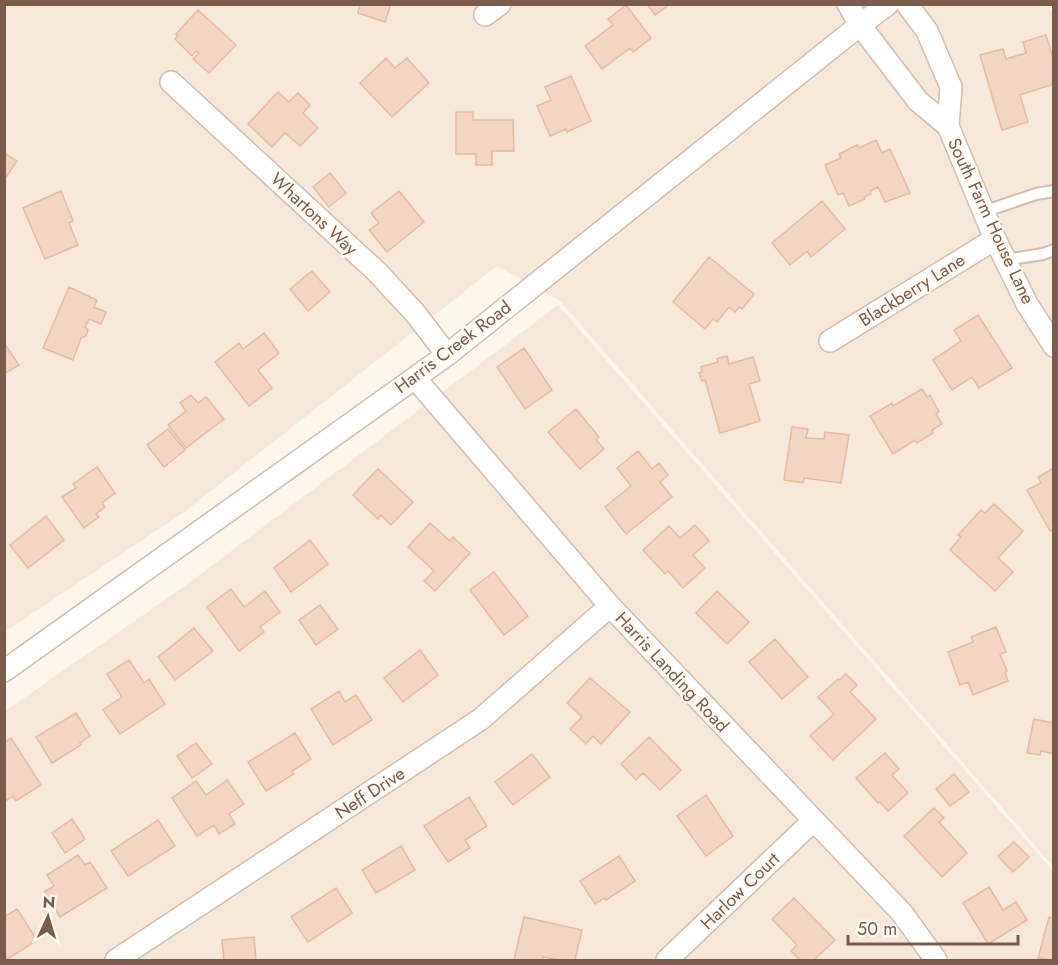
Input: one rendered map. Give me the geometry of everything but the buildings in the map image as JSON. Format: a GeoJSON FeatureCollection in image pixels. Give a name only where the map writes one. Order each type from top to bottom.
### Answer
{"type":"FeatureCollection","features":[{"type":"Feature","properties":{"kind":"street","name":"South Farm House Lane"},"geometry":{"type":"LineString","coordinates":[[848,4],[860,25],[918,100],[948,126]]}},
{"type":"Feature","properties":{"kind":"street","name":"Harris Creek Road"},"geometry":{"type":"LineString","coordinates":[[4,671],[447,355],[888,4]]}},
{"type":"Feature","properties":{"kind":"street","name":"South Farm House Lane"},"geometry":{"type":"LineString","coordinates":[[907,4],[927,31],[951,87],[948,126],[983,212],[1027,304],[1053,346]]}},
{"type":"Feature","properties":{"kind":"street","name":"Whartons Way"},"geometry":{"type":"LineString","coordinates":[[171,82],[377,272],[415,313],[447,355]]}},
{"type":"Feature","properties":{"kind":"street","name":"Blackberry Lane"},"geometry":{"type":"LineString","coordinates":[[830,341],[995,239]]}},
{"type":"Feature","properties":{"kind":"street","name":"Harris Landing Road"},"geometry":{"type":"LineString","coordinates":[[415,378],[610,606],[902,913],[936,960]]}},
{"type":"Feature","properties":{"kind":"street","name":"Neff Drive"},"geometry":{"type":"LineString","coordinates":[[116,960],[143,953],[481,719],[610,606]]}},
{"type":"Feature","properties":{"kind":"street","name":"Harlow Court"},"geometry":{"type":"LineString","coordinates":[[667,960],[813,821]]}},
{"type":"Feature","properties":{"kind":"lane"},"geometry":{"type":"LineString","coordinates":[[983,212],[1036,194],[1053,191]]}},
{"type":"Feature","properties":{"kind":"lane"},"geometry":{"type":"LineString","coordinates":[[1005,260],[1043,254],[1053,250]]}},
{"type":"Feature","properties":{"kind":"shaded area"},"geometry":{"type":"Polygon","coordinates":[[[1045,4],[1053,12],[1053,866],[560,301],[497,266],[183,513],[5,632],[5,5],[1045,4]]]}},
{"type":"Feature","properties":{"kind":"shaded area"},"geometry":{"type":"Polygon","coordinates":[[[558,305],[1053,871],[1053,960],[5,960],[5,711],[182,588],[558,305]]]}}]}
